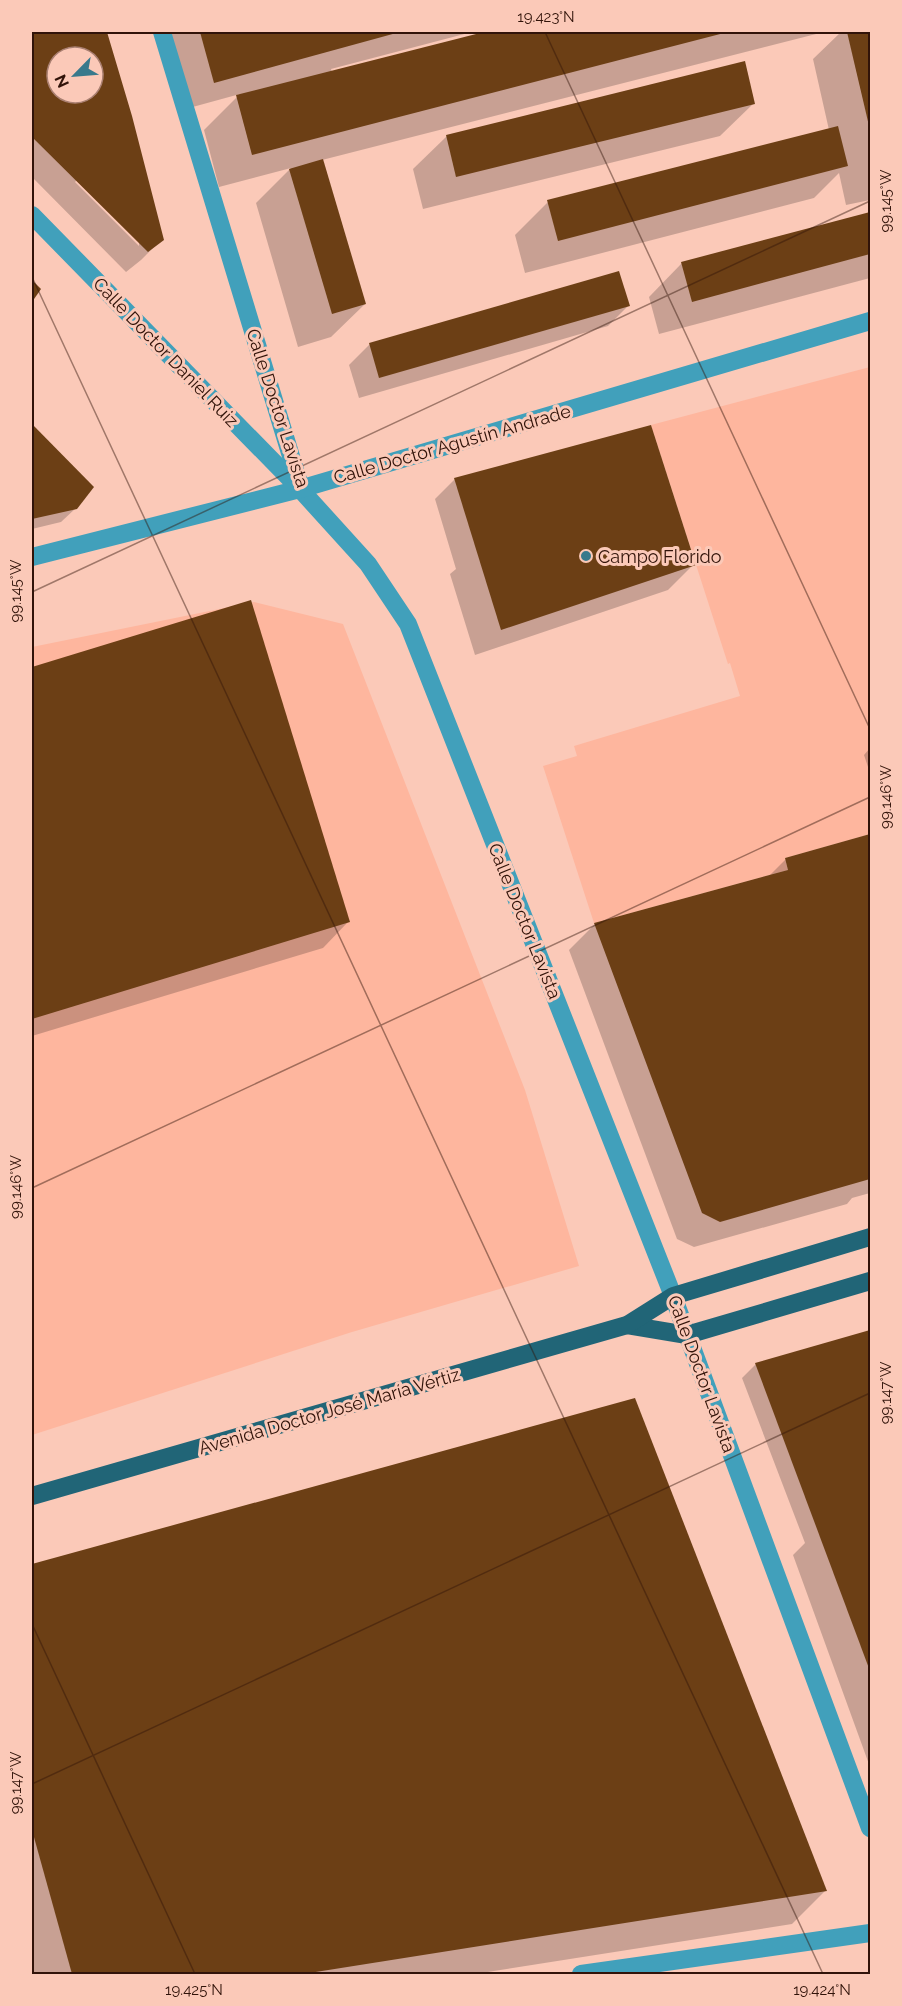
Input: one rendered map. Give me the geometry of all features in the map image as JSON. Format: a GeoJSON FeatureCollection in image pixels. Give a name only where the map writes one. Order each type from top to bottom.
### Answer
{"type":"FeatureCollection","features":[{"type":"Feature","properties":{"kind":"main road","name":"Avenida Doctor José María Vértiz"},"geometry":{"type":"LineString","coordinates":[[32,1496],[627,1325],[673,1296],[870,1237]]}},
{"type":"Feature","properties":{"kind":"main road","name":"Avenida Doctor José María Vértiz"},"geometry":{"type":"LineString","coordinates":[[627,1325],[687,1335],[870,1281]]}},
{"type":"Feature","properties":{"kind":"street","name":"Calle Doctor Lavista"},"geometry":{"type":"LineString","coordinates":[[162,32],[300,489],[368,564],[408,624],[673,1296],[870,1828]]}},
{"type":"Feature","properties":{"kind":"street","name":"Calle Doctor Daniel Ruiz"},"geometry":{"type":"LineString","coordinates":[[32,215],[300,489]]}},
{"type":"Feature","properties":{"kind":"street","name":"Calle Doctor Agustín Andrade"},"geometry":{"type":"LineString","coordinates":[[32,557],[300,489],[870,321]]}},
{"type":"Feature","properties":{"kind":"street"},"geometry":{"type":"LineString","coordinates":[[581,1974],[870,1933]]}},
{"type":"Feature","properties":{"kind":"shaded area"},"geometry":{"type":"Polygon","coordinates":[[[870,367],[870,834],[785,858],[788,870],[594,923],[543,766],[577,756],[574,746],[740,696],[651,425],[870,367]]]}},
{"type":"Feature","properties":{"kind":"shaded area"},"geometry":{"type":"Polygon","coordinates":[[[254,602],[343,624],[525,1090],[579,1266],[352,1332],[32,1435],[32,647],[254,602]]]}},
{"type":"Feature","properties":{"kind":"building"},"geometry":{"type":"Polygon","coordinates":[[[32,32],[107,32],[132,116],[164,240],[148,252],[32,137],[32,32]]]}},
{"type":"Feature","properties":{"kind":"building"},"geometry":{"type":"Polygon","coordinates":[[[200,32],[400,32],[214,83],[200,32]]]}},
{"type":"Feature","properties":{"kind":"building"},"geometry":{"type":"Polygon","coordinates":[[[484,32],[728,32],[252,155],[236,95],[484,32]]]}},
{"type":"Feature","properties":{"kind":"building"},"geometry":{"type":"Polygon","coordinates":[[[847,32],[870,32],[870,130],[847,32]]]}},
{"type":"Feature","properties":{"kind":"building"},"geometry":{"type":"Polygon","coordinates":[[[745,61],[755,104],[456,177],[446,135],[745,61]]]}},
{"type":"Feature","properties":{"kind":"building"},"geometry":{"type":"Polygon","coordinates":[[[838,126],[848,166],[558,241],[547,200],[838,126]]]}},
{"type":"Feature","properties":{"kind":"building"},"geometry":{"type":"Polygon","coordinates":[[[323,159],[366,304],[332,314],[289,169],[323,159]]]}},
{"type":"Feature","properties":{"kind":"building"},"geometry":{"type":"Polygon","coordinates":[[[870,212],[870,254],[692,302],[681,262],[870,212]]]}},
{"type":"Feature","properties":{"kind":"building"},"geometry":{"type":"Polygon","coordinates":[[[619,271],[630,306],[379,378],[369,343],[619,271]]]}},
{"type":"Feature","properties":{"kind":"building"},"geometry":{"type":"Polygon","coordinates":[[[32,280],[41,289],[32,302],[32,280]]]}},
{"type":"Feature","properties":{"kind":"building"},"geometry":{"type":"Polygon","coordinates":[[[32,424],[94,487],[77,509],[32,519],[32,424]]]}},
{"type":"Feature","properties":{"kind":"building"},"geometry":{"type":"Polygon","coordinates":[[[651,425],[696,565],[501,630],[454,478],[651,425]]]}},
{"type":"Feature","properties":{"kind":"building"},"geometry":{"type":"Polygon","coordinates":[[[251,600],[350,922],[32,1019],[32,667],[251,600]]]}},
{"type":"Feature","properties":{"kind":"building"},"geometry":{"type":"Polygon","coordinates":[[[870,834],[870,1179],[720,1222],[702,1213],[594,923],[788,870],[785,858],[870,834]]]}},
{"type":"Feature","properties":{"kind":"building"},"geometry":{"type":"Polygon","coordinates":[[[870,1330],[870,1671],[755,1363],[870,1330]]]}},
{"type":"Feature","properties":{"kind":"building"},"geometry":{"type":"Polygon","coordinates":[[[635,1398],[827,1891],[303,1974],[72,1974],[32,1830],[32,1564],[635,1398]]]}},
{"type":"Feature","properties":{"kind":"place","name":"Campo Florido"},"geometry":{"type":"Point","coordinates":[586,556]}}]}
